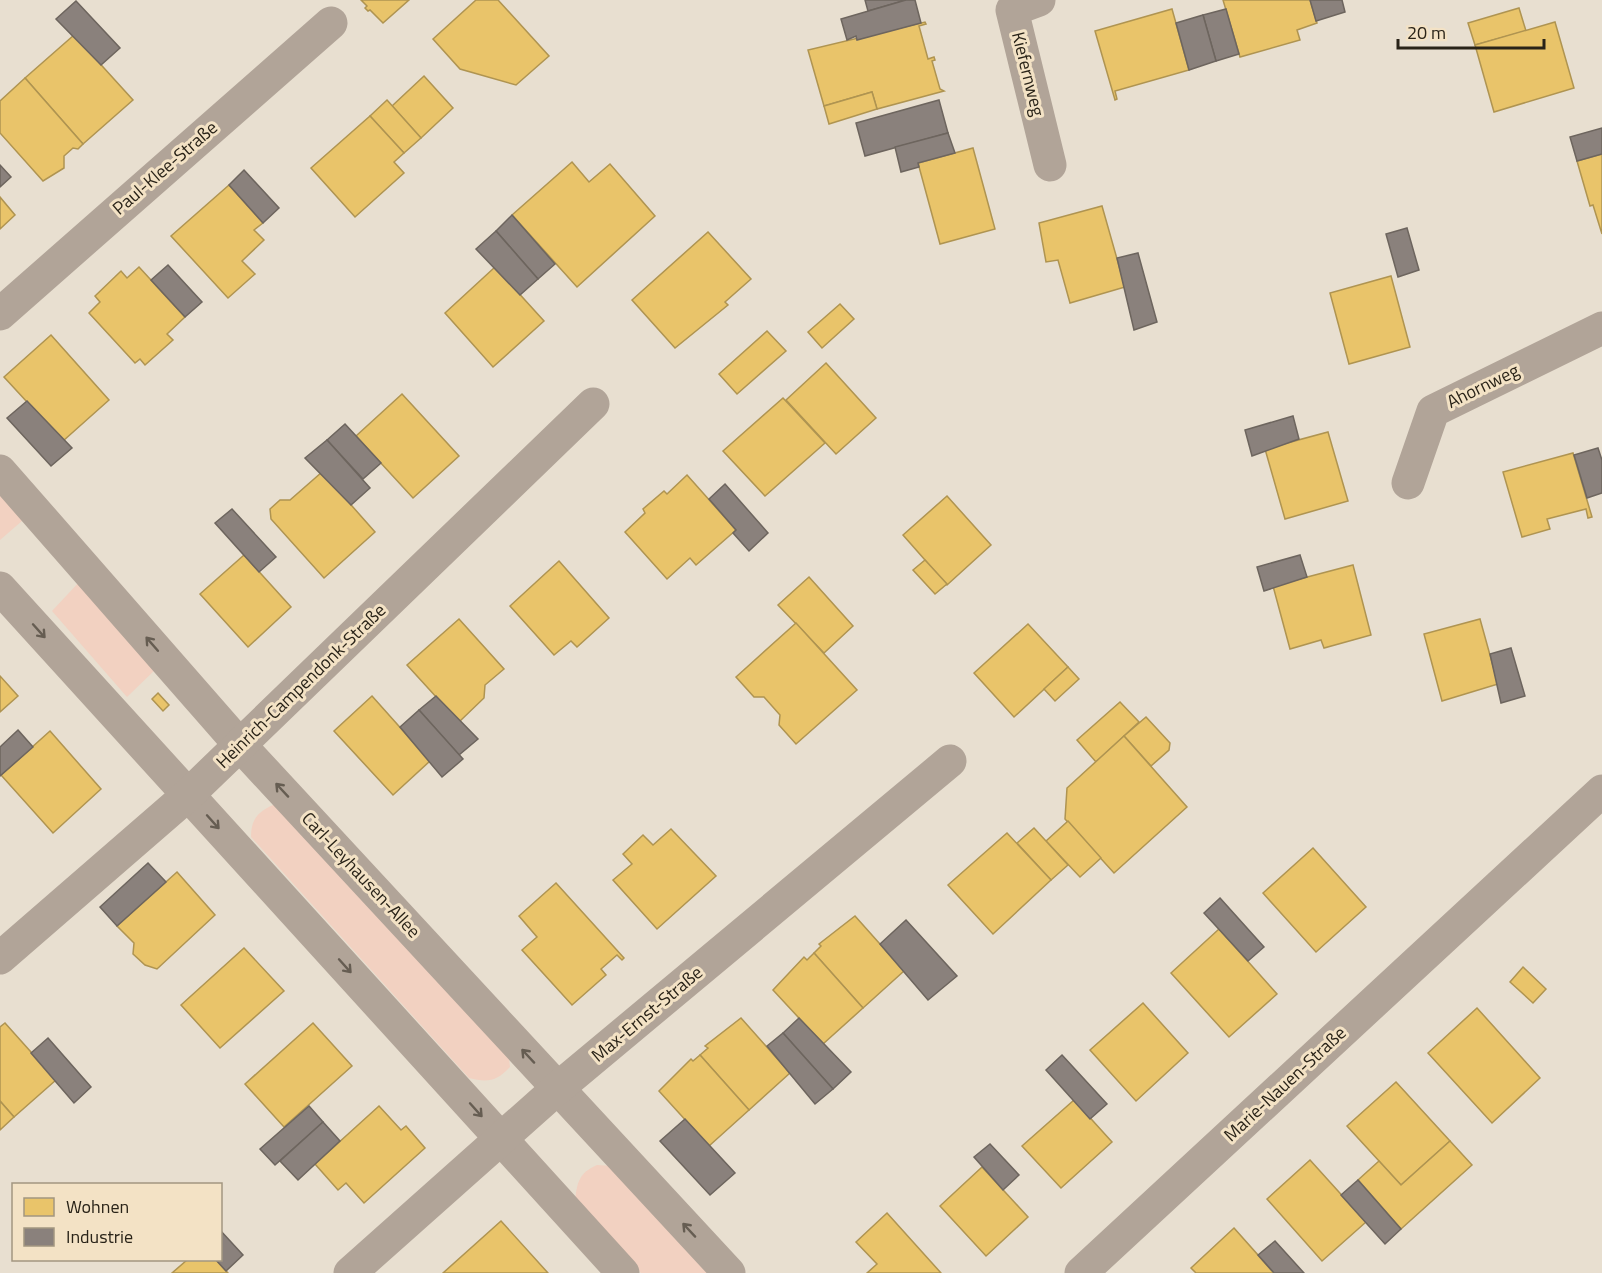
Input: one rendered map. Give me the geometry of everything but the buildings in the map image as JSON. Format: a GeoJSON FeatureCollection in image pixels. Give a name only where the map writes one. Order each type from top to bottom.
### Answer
{"type":"FeatureCollection","features":[{"type":"Feature","properties":{"kind":"street","name":"Kiefernweg"},"geometry":{"type":"LineString","coordinates":[[1039,0],[1012,10],[1050,165]]}},
{"type":"Feature","properties":{"kind":"street","name":"Paul-Klee-Straße"},"geometry":{"type":"LineString","coordinates":[[0,314],[331,22]]}},
{"type":"Feature","properties":{"kind":"street","name":"Ahornweg"},"geometry":{"type":"LineString","coordinates":[[1408,483],[1433,411],[1602,328]]}},
{"type":"Feature","properties":{"kind":"street","name":"Heinrich-Campendonk-Straße"},"geometry":{"type":"LineString","coordinates":[[0,958],[188,795],[593,404]]}},
{"type":"Feature","properties":{"kind":"street","name":"Carl-Leyhausen-Allee"},"geometry":{"type":"LineString","coordinates":[[0,471],[239,744],[729,1273]]}},
{"type":"Feature","properties":{"kind":"street"},"geometry":{"type":"LineString","coordinates":[[0,588],[502,1137],[623,1273]]}},
{"type":"Feature","properties":{"kind":"street","name":"Max-Ernst-Straße"},"geometry":{"type":"LineString","coordinates":[[350,1273],[558,1088],[950,761]]}},
{"type":"Feature","properties":{"kind":"street","name":"Marie-Nauen-Straße"},"geometry":{"type":"LineString","coordinates":[[1081,1273],[1602,791]]}},
{"type":"Feature","properties":{"kind":"shaded area"},"geometry":{"type":"Polygon","coordinates":[[[0,483],[30,514],[0,540],[0,483]]]}},
{"type":"Feature","properties":{"kind":"shaded area"},"geometry":{"type":"Polygon","coordinates":[[[82,579],[159,666],[127,697],[52,611],[82,579]]]}},
{"type":"Feature","properties":{"kind":"shaded area"},"geometry":{"type":"Polygon","coordinates":[[[278,803],[508,1050],[510,1067],[505,1072],[492,1080],[469,1078],[251,837],[251,830],[258,815],[266,808],[278,803]]]}},
{"type":"Feature","properties":{"kind":"shaded area"},"geometry":{"type":"Polygon","coordinates":[[[597,1165],[613,1166],[709,1273],[641,1273],[575,1201],[580,1179],[586,1171],[597,1165]]]}}]}
